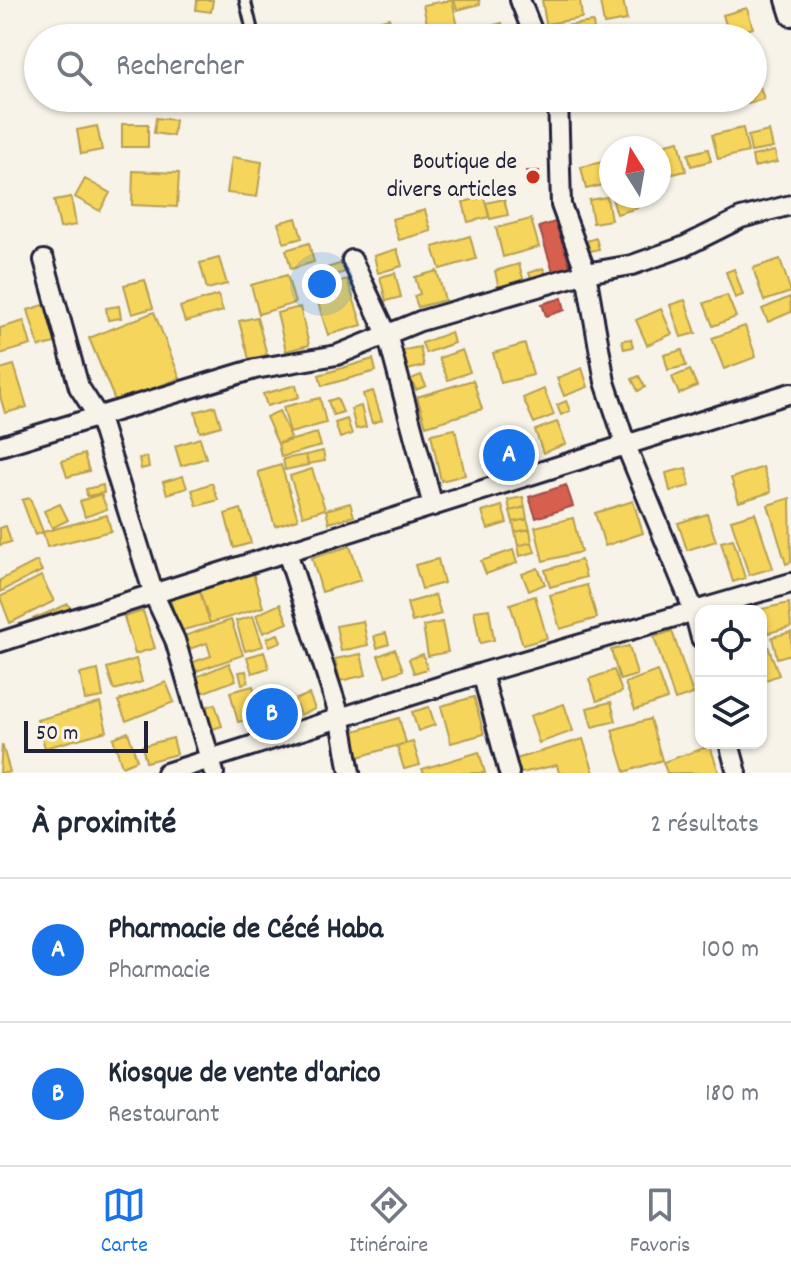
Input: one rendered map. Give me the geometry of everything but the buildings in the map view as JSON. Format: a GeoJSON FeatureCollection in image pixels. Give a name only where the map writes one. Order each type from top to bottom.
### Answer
{"type":"FeatureCollection","features":[{"type":"Feature","properties":{"kind":"street"},"geometry":{"type":"LineString","coordinates":[[520,0],[529,24]]}},
{"type":"Feature","properties":{"kind":"street"},"geometry":{"type":"LineString","coordinates":[[786,0],[791,16]]}},
{"type":"Feature","properties":{"kind":"street"},"geometry":{"type":"LineString","coordinates":[[558,112],[561,205],[586,273],[605,382],[627,448],[695,615]]}},
{"type":"Feature","properties":{"kind":"street"},"geometry":{"type":"LineString","coordinates":[[0,446],[255,369],[337,355],[420,321],[586,273],[632,265],[683,247],[741,218],[791,205]]}},
{"type":"Feature","properties":{"kind":"street"},"geometry":{"type":"LineString","coordinates":[[44,260],[79,387],[99,418],[154,595],[175,640],[212,766]]}},
{"type":"Feature","properties":{"kind":"street"},"geometry":{"type":"LineString","coordinates":[[352,260],[387,334],[433,506]]}},
{"type":"Feature","properties":{"kind":"street"},"geometry":{"type":"LineString","coordinates":[[0,642],[288,555],[791,393]]}},
{"type":"Feature","properties":{"kind":"street"},"geometry":{"type":"LineString","coordinates":[[288,555],[341,720],[350,773]]}},
{"type":"Feature","properties":{"kind":"street"},"geometry":{"type":"LineString","coordinates":[[166,773],[212,766],[482,673],[791,583]]}},
{"type":"Feature","properties":{"kind":"street"},"geometry":{"type":"LineString","coordinates":[[482,673],[509,773]]}},
{"type":"Feature","properties":{"kind":"street"},"geometry":{"type":"LineString","coordinates":[[731,749],[737,773]]}},
{"type":"Feature","properties":{"kind":"lane"},"geometry":{"type":"LineString","coordinates":[[245,0],[251,24]]}},
{"type":"Feature","properties":{"kind":"place","name":"Boutique de divers articles"},"geometry":{"type":"Point","coordinates":[533,177]}},
{"type":"Feature","properties":{"kind":"place","name":"Pharmacie de Cécé Haba"},"geometry":{"type":"Point","coordinates":[509,455]}},
{"type":"Feature","properties":{"kind":"place","name":"Kiosque de vente d'arico"},"geometry":{"type":"Point","coordinates":[272,714]}}]}
